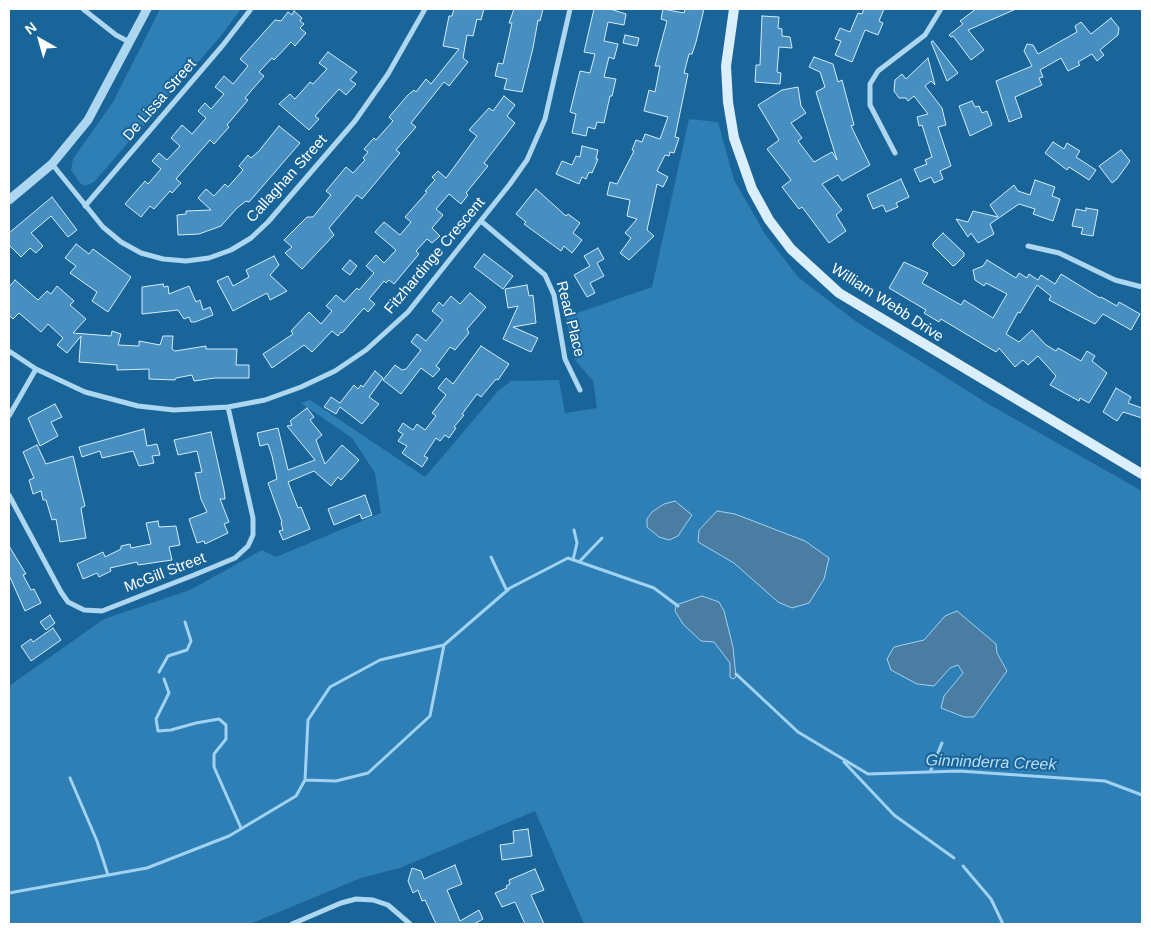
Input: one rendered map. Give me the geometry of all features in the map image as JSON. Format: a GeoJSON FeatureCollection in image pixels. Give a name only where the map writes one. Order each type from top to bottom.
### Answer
{"type":"FeatureCollection","features":[{"type":"Feature","properties":{"kind":"main road","name":"William Webb Drive"},"geometry":{"type":"LineString","coordinates":[[734,9],[727,48],[726,84],[730,120],[739,155],[752,189],[780,235],[803,263],[834,290],[1142,474]]}},
{"type":"Feature","properties":{"kind":"street"},"geometry":{"type":"LineString","coordinates":[[83,9],[116,35],[130,42]]}},
{"type":"Feature","properties":{"kind":"street"},"geometry":{"type":"LineString","coordinates":[[9,200],[52,164],[88,120],[147,9]]}},
{"type":"Feature","properties":{"kind":"street","name":"De Lissa Street"},"geometry":{"type":"LineString","coordinates":[[85,206],[224,46],[251,9]]}},
{"type":"Feature","properties":{"kind":"street","name":"Callaghan Street"},"geometry":{"type":"LineString","coordinates":[[52,164],[85,206],[109,232],[121,242],[141,253],[163,259],[186,261],[209,258],[231,250],[251,238],[268,222],[354,121],[393,66],[425,9]]}},
{"type":"Feature","properties":{"kind":"street","name":"Fitzhardinge Crescent"},"geometry":{"type":"LineString","coordinates":[[9,351],[36,369],[85,392],[129,404],[174,410],[228,407],[265,400],[301,387],[335,371],[366,350],[408,312],[510,184],[534,146],[545,119],[570,9]]}},
{"type":"Feature","properties":{"kind":"street"},"geometry":{"type":"LineString","coordinates":[[895,153],[870,105],[870,84],[878,71],[925,36],[941,9]]}},
{"type":"Feature","properties":{"kind":"street","name":"Read Place"},"geometry":{"type":"LineString","coordinates":[[481,221],[545,275],[554,295],[565,359],[580,390]]}},
{"type":"Feature","properties":{"kind":"street"},"geometry":{"type":"LineString","coordinates":[[1028,246],[1059,253],[1115,280],[1142,287]]}},
{"type":"Feature","properties":{"kind":"street"},"geometry":{"type":"LineString","coordinates":[[9,416],[36,369]]}},
{"type":"Feature","properties":{"kind":"street","name":"McGill Street"},"geometry":{"type":"LineString","coordinates":[[9,495],[61,592],[68,602],[84,610],[102,611],[194,575],[235,558],[248,546],[253,535],[253,518],[228,407]]}},
{"type":"Feature","properties":{"kind":"street"},"geometry":{"type":"LineString","coordinates":[[292,924],[341,903],[356,899],[373,900],[388,905],[396,909],[410,924]]}},
{"type":"Feature","properties":{"kind":"shaded area"},"geometry":{"type":"Polygon","coordinates":[[[160,9],[241,9],[220,37],[94,182],[85,186],[80,183],[71,170],[73,159],[113,102],[160,9]]]}},
{"type":"Feature","properties":{"kind":"shaded area"},"geometry":{"type":"Polygon","coordinates":[[[689,119],[718,122],[734,180],[765,234],[798,277],[858,323],[985,402],[1142,491],[1142,924],[584,924],[535,811],[400,868],[361,878],[250,924],[9,924],[9,686],[104,619],[190,590],[262,550],[276,557],[381,513],[375,473],[352,438],[301,403],[310,400],[425,477],[499,390],[511,381],[559,380],[565,413],[597,408],[593,381],[575,360],[566,317],[652,287],[689,119]]]}},
{"type":"Feature","properties":{"kind":"shaded area"},"geometry":{"type":"Polygon","coordinates":[[[675,501],[692,515],[678,536],[669,540],[659,537],[647,527],[647,519],[652,512],[664,504],[675,501]]]}},
{"type":"Feature","properties":{"kind":"shaded area"},"geometry":{"type":"Polygon","coordinates":[[[717,511],[735,514],[805,541],[829,558],[824,579],[809,603],[792,608],[778,602],[734,563],[698,542],[699,530],[717,511]]]}},
{"type":"Feature","properties":{"kind":"shaded area"},"geometry":{"type":"Polygon","coordinates":[[[702,596],[719,602],[724,611],[733,647],[736,677],[733,679],[730,677],[730,663],[714,642],[701,641],[683,624],[675,611],[676,605],[702,596]]]}},
{"type":"Feature","properties":{"kind":"shaded area"},"geometry":{"type":"Polygon","coordinates":[[[957,611],[996,644],[997,653],[1007,671],[974,717],[964,717],[941,708],[944,696],[963,673],[958,665],[950,668],[934,686],[917,684],[891,670],[887,659],[894,647],[924,640],[945,616],[957,611]]]}},
{"type":"Feature","properties":{"kind":"building"},"geometry":{"type":"Polygon","coordinates":[[[454,9],[484,9],[481,20],[477,19],[473,36],[467,35],[463,58],[468,62],[449,86],[444,82],[411,123],[416,127],[396,150],[400,153],[362,199],[357,195],[329,228],[334,235],[302,269],[285,253],[292,247],[284,240],[307,217],[313,217],[331,195],[326,191],[346,167],[353,173],[365,160],[363,158],[368,152],[364,149],[374,138],[376,140],[393,121],[389,117],[408,95],[414,90],[416,92],[426,79],[431,84],[459,49],[443,46],[449,16],[452,16],[454,9]]]}},
{"type":"Feature","properties":{"kind":"building"},"geometry":{"type":"Polygon","coordinates":[[[514,9],[543,9],[540,21],[538,20],[522,92],[504,89],[507,79],[495,76],[498,63],[503,64],[512,23],[509,23],[514,9]]]}},
{"type":"Feature","properties":{"kind":"building"},"geometry":{"type":"Polygon","coordinates":[[[594,9],[610,9],[626,14],[624,25],[608,22],[604,41],[618,44],[614,59],[609,57],[604,77],[616,79],[604,123],[597,122],[595,129],[588,127],[586,136],[572,133],[576,114],[570,112],[580,71],[590,73],[595,54],[584,52],[594,9]]]}},
{"type":"Feature","properties":{"kind":"building"},"geometry":{"type":"Polygon","coordinates":[[[663,9],[684,13],[685,9],[704,9],[696,42],[692,54],[689,54],[684,73],[688,74],[675,137],[679,138],[674,153],[670,152],[669,156],[665,155],[657,171],[668,177],[663,187],[657,184],[647,230],[654,236],[629,260],[620,253],[631,238],[625,233],[637,219],[627,216],[630,200],[607,195],[610,182],[617,184],[634,151],[632,150],[636,140],[642,142],[645,134],[660,139],[668,117],[644,111],[649,90],[655,92],[660,66],[655,66],[667,21],[661,19],[663,9]]]}},
{"type":"Feature","properties":{"kind":"building"},"geometry":{"type":"Polygon","coordinates":[[[864,9],[884,9],[879,21],[883,23],[878,35],[865,30],[852,62],[835,55],[841,41],[835,39],[840,28],[850,32],[858,13],[862,14],[864,9]]]}},
{"type":"Feature","properties":{"kind":"building"},"geometry":{"type":"Polygon","coordinates":[[[976,9],[1016,9],[968,30],[984,50],[971,60],[953,36],[949,35],[963,24],[960,21],[976,9]]]}},
{"type":"Feature","properties":{"kind":"building"},"geometry":{"type":"Polygon","coordinates":[[[294,11],[302,18],[300,21],[304,24],[300,28],[306,33],[295,46],[291,42],[274,60],[272,58],[259,72],[264,76],[245,98],[248,100],[227,125],[229,127],[214,144],[210,140],[182,172],[176,179],[181,183],[172,193],[170,191],[154,209],[150,206],[141,217],[125,204],[145,181],[148,184],[161,169],[152,161],[159,153],[167,160],[180,146],[171,138],[182,125],[192,134],[206,118],[198,111],[205,103],[211,109],[224,94],[215,87],[224,76],[233,84],[248,66],[240,59],[275,20],[281,21],[288,12],[292,15],[294,11]]]}},
{"type":"Feature","properties":{"kind":"building"},"geometry":{"type":"Polygon","coordinates":[[[762,16],[779,17],[778,28],[782,29],[782,36],[790,37],[792,48],[779,47],[777,72],[781,73],[780,84],[755,82],[756,65],[760,65],[762,16]]]}},
{"type":"Feature","properties":{"kind":"building"},"geometry":{"type":"Polygon","coordinates":[[[1111,18],[1119,28],[1118,35],[1100,50],[1104,55],[1097,61],[1092,54],[1078,62],[1080,65],[1068,71],[1061,58],[1040,70],[1043,77],[1039,78],[1042,85],[1015,97],[1022,117],[1009,122],[996,81],[1032,66],[1024,51],[1027,44],[1033,45],[1038,54],[1077,32],[1075,26],[1081,22],[1091,34],[1111,18]]]}},
{"type":"Feature","properties":{"kind":"building"},"geometry":{"type":"Polygon","coordinates":[[[625,35],[639,38],[637,46],[623,43],[625,35]]]}},
{"type":"Feature","properties":{"kind":"building"},"geometry":{"type":"Polygon","coordinates":[[[933,41],[958,73],[947,81],[931,42],[933,41]]]}},
{"type":"Feature","properties":{"kind":"building"},"geometry":{"type":"Polygon","coordinates":[[[328,52],[357,72],[350,80],[356,84],[346,95],[339,89],[315,116],[319,119],[309,130],[279,104],[290,94],[295,99],[310,82],[313,84],[327,69],[319,63],[328,52]]]}},
{"type":"Feature","properties":{"kind":"building"},"geometry":{"type":"Polygon","coordinates":[[[814,57],[833,64],[838,82],[842,80],[854,125],[851,126],[870,165],[842,181],[838,175],[822,184],[842,210],[836,215],[846,231],[829,243],[802,207],[799,209],[782,187],[791,180],[767,149],[779,140],[758,105],[782,90],[798,87],[801,106],[806,113],[791,123],[802,138],[798,141],[814,162],[832,152],[837,160],[816,92],[825,87],[820,72],[809,67],[814,57]]]}},
{"type":"Feature","properties":{"kind":"building"},"geometry":{"type":"Polygon","coordinates":[[[928,58],[935,85],[931,81],[925,86],[942,108],[946,125],[938,127],[951,166],[940,171],[943,179],[934,183],[931,177],[920,182],[914,169],[927,164],[925,160],[932,157],[922,125],[919,126],[917,117],[928,114],[914,96],[908,101],[906,98],[899,98],[894,91],[895,80],[902,74],[906,79],[928,58]]]}},
{"type":"Feature","properties":{"kind":"building"},"geometry":{"type":"Polygon","coordinates":[[[504,96],[515,105],[507,116],[515,123],[484,163],[488,166],[466,193],[468,195],[461,204],[449,194],[436,209],[443,215],[432,228],[440,236],[432,243],[427,239],[416,251],[419,254],[394,284],[389,280],[386,283],[384,281],[369,299],[375,304],[368,312],[364,308],[342,333],[338,336],[332,331],[312,352],[304,345],[272,368],[263,354],[293,334],[291,331],[309,312],[321,324],[332,311],[326,306],[336,295],[344,302],[357,288],[359,290],[374,273],[366,266],[376,255],[384,263],[396,250],[375,232],[384,222],[400,235],[411,222],[405,217],[427,192],[425,191],[435,180],[432,177],[438,171],[446,178],[477,136],[469,130],[489,108],[493,111],[504,96]]]}},
{"type":"Feature","properties":{"kind":"building"},"geometry":{"type":"Polygon","coordinates":[[[972,101],[975,107],[979,106],[982,113],[987,111],[992,125],[970,136],[959,106],[972,101]]]}},
{"type":"Feature","properties":{"kind":"building"},"geometry":{"type":"Polygon","coordinates":[[[279,126],[300,143],[249,202],[246,201],[237,208],[221,226],[199,234],[178,235],[177,215],[186,214],[186,211],[211,210],[198,198],[206,189],[214,196],[225,184],[228,187],[243,170],[239,166],[248,155],[251,158],[259,151],[279,126]]]}},
{"type":"Feature","properties":{"kind":"building"},"geometry":{"type":"Polygon","coordinates":[[[1053,142],[1064,149],[1067,143],[1080,151],[1076,157],[1096,170],[1089,180],[1069,167],[1067,170],[1045,153],[1053,142]]]}},
{"type":"Feature","properties":{"kind":"building"},"geometry":{"type":"Polygon","coordinates":[[[582,146],[598,150],[596,159],[598,159],[592,173],[589,172],[586,179],[582,177],[579,184],[556,174],[562,161],[572,165],[576,156],[580,157],[582,146]]]}},
{"type":"Feature","properties":{"kind":"building"},"geometry":{"type":"Polygon","coordinates":[[[1121,150],[1130,161],[1112,183],[1099,166],[1121,150]]]}},
{"type":"Feature","properties":{"kind":"building"},"geometry":{"type":"Polygon","coordinates":[[[901,179],[909,197],[896,203],[898,207],[886,212],[883,205],[873,209],[867,195],[901,179]]]}},
{"type":"Feature","properties":{"kind":"building"},"geometry":{"type":"Polygon","coordinates":[[[1035,180],[1055,187],[1052,196],[1060,199],[1053,221],[1033,214],[1035,209],[1019,204],[990,224],[994,234],[978,243],[971,233],[968,237],[956,219],[968,222],[973,211],[998,217],[990,205],[1014,185],[1018,191],[1030,195],[1035,180]]]}},
{"type":"Feature","properties":{"kind":"building"},"geometry":{"type":"Polygon","coordinates":[[[536,189],[566,216],[568,214],[580,223],[573,233],[582,240],[572,253],[564,246],[561,251],[524,224],[526,222],[516,214],[536,189]]]}},
{"type":"Feature","properties":{"kind":"building"},"geometry":{"type":"Polygon","coordinates":[[[52,197],[77,230],[68,237],[51,216],[31,233],[43,246],[36,253],[30,248],[21,257],[9,245],[9,233],[52,197]]]}},
{"type":"Feature","properties":{"kind":"building"},"geometry":{"type":"Polygon","coordinates":[[[1086,208],[1098,210],[1093,236],[1081,234],[1083,228],[1072,226],[1076,209],[1086,211],[1086,208]]]}},
{"type":"Feature","properties":{"kind":"building"},"geometry":{"type":"Polygon","coordinates":[[[943,233],[964,253],[964,256],[953,266],[933,246],[933,243],[943,233]]]}},
{"type":"Feature","properties":{"kind":"building"},"geometry":{"type":"Polygon","coordinates":[[[76,244],[89,254],[93,249],[131,277],[108,312],[92,301],[97,292],[70,273],[76,266],[65,258],[76,244]]]}},
{"type":"Feature","properties":{"kind":"building"},"geometry":{"type":"Polygon","coordinates":[[[598,248],[604,259],[597,263],[604,276],[590,283],[595,293],[587,297],[574,275],[590,266],[584,256],[598,248]]]}},
{"type":"Feature","properties":{"kind":"building"},"geometry":{"type":"Polygon","coordinates":[[[484,254],[513,276],[503,289],[474,267],[484,254]]]}},
{"type":"Feature","properties":{"kind":"building"},"geometry":{"type":"Polygon","coordinates":[[[274,256],[279,265],[270,275],[287,291],[270,300],[267,293],[233,311],[217,281],[228,276],[233,286],[249,277],[246,270],[274,256]]]}},
{"type":"Feature","properties":{"kind":"building"},"geometry":{"type":"Polygon","coordinates":[[[350,260],[357,266],[350,275],[342,269],[350,260]]]}},
{"type":"Feature","properties":{"kind":"building"},"geometry":{"type":"Polygon","coordinates":[[[987,260],[1016,278],[1019,273],[1027,278],[1029,274],[1038,280],[1041,275],[1055,284],[1061,274],[1100,298],[1117,306],[1119,302],[1140,314],[1131,330],[1103,314],[1095,324],[1049,300],[1051,296],[1037,285],[1020,313],[1018,312],[1006,334],[1019,342],[1032,330],[1046,345],[1056,351],[1058,348],[1081,361],[1087,351],[1095,356],[1092,361],[1107,373],[1089,403],[1080,398],[1079,401],[1050,385],[1056,376],[1038,356],[1028,365],[1023,360],[1015,367],[999,348],[996,352],[941,319],[939,322],[924,313],[926,310],[889,288],[904,262],[928,273],[922,283],[961,305],[964,300],[993,318],[1007,294],[986,283],[984,286],[975,280],[973,270],[983,266],[987,260]]]}},
{"type":"Feature","properties":{"kind":"building"},"geometry":{"type":"Polygon","coordinates":[[[15,280],[38,300],[47,291],[51,294],[57,286],[74,301],[70,305],[86,319],[73,333],[111,336],[112,331],[121,334],[118,345],[139,346],[139,341],[160,345],[163,336],[173,336],[172,349],[175,351],[206,346],[206,349],[237,349],[236,365],[249,365],[249,378],[215,378],[194,381],[192,375],[176,378],[175,380],[149,379],[149,369],[117,370],[117,365],[79,362],[81,336],[67,353],[57,345],[63,338],[48,324],[41,332],[19,313],[13,319],[9,315],[9,287],[15,280]]]}},
{"type":"Feature","properties":{"kind":"building"},"geometry":{"type":"Polygon","coordinates":[[[163,284],[164,287],[168,286],[169,294],[189,286],[196,302],[200,300],[203,310],[210,307],[213,315],[191,322],[189,317],[184,319],[178,310],[142,314],[142,287],[163,284]]]}},
{"type":"Feature","properties":{"kind":"building"},"geometry":{"type":"Polygon","coordinates":[[[527,285],[529,296],[533,295],[536,323],[513,327],[538,338],[531,352],[503,339],[518,306],[508,308],[505,289],[527,285]]]}},
{"type":"Feature","properties":{"kind":"building"},"geometry":{"type":"Polygon","coordinates":[[[470,293],[486,307],[467,329],[469,333],[455,350],[450,347],[436,366],[440,369],[433,377],[421,368],[401,394],[383,380],[395,365],[402,370],[406,369],[421,350],[411,342],[417,334],[426,341],[443,320],[432,311],[439,302],[443,306],[451,296],[460,304],[470,293]]]}},
{"type":"Feature","properties":{"kind":"building"},"geometry":{"type":"Polygon","coordinates":[[[481,346],[509,364],[498,380],[496,379],[481,397],[477,394],[462,414],[464,415],[454,427],[456,428],[449,438],[445,435],[440,441],[436,438],[424,456],[428,458],[422,467],[402,453],[407,446],[398,441],[403,434],[398,431],[403,423],[413,430],[417,424],[425,430],[436,416],[432,413],[446,395],[438,388],[446,378],[453,384],[481,346]]]}},
{"type":"Feature","properties":{"kind":"building"},"geometry":{"type":"Polygon","coordinates":[[[375,371],[383,378],[369,397],[379,404],[362,424],[340,407],[336,414],[324,407],[331,397],[340,403],[354,385],[358,389],[361,385],[363,387],[375,371]]]}},
{"type":"Feature","properties":{"kind":"building"},"geometry":{"type":"Polygon","coordinates":[[[1116,388],[1131,397],[1128,403],[1142,408],[1142,418],[1123,412],[1117,421],[1103,412],[1116,388]]]}},
{"type":"Feature","properties":{"kind":"building"},"geometry":{"type":"Polygon","coordinates":[[[55,404],[62,417],[51,422],[58,436],[40,446],[28,418],[55,404]]]}},
{"type":"Feature","properties":{"kind":"building"},"geometry":{"type":"Polygon","coordinates":[[[307,408],[314,417],[310,420],[322,435],[316,440],[325,464],[342,445],[359,460],[341,480],[338,477],[331,486],[314,471],[288,482],[298,508],[301,507],[310,529],[283,540],[279,531],[283,530],[282,522],[268,483],[277,479],[272,456],[268,444],[260,446],[257,433],[278,428],[288,470],[315,460],[287,426],[292,425],[290,421],[307,408]]]}},
{"type":"Feature","properties":{"kind":"building"},"geometry":{"type":"Polygon","coordinates":[[[144,429],[147,446],[157,444],[160,455],[152,456],[154,463],[139,466],[133,451],[102,458],[100,451],[82,457],[79,447],[144,429]]]}},
{"type":"Feature","properties":{"kind":"building"},"geometry":{"type":"Polygon","coordinates":[[[211,432],[224,490],[225,499],[220,499],[229,522],[224,524],[228,533],[205,544],[204,541],[197,543],[189,519],[207,512],[201,499],[195,473],[202,472],[197,451],[178,455],[174,440],[211,432]]]}},
{"type":"Feature","properties":{"kind":"building"},"geometry":{"type":"Polygon","coordinates":[[[37,445],[46,464],[73,456],[85,506],[81,508],[86,538],[60,542],[56,519],[52,520],[41,491],[33,494],[29,480],[34,478],[23,452],[37,445]]]}},
{"type":"Feature","properties":{"kind":"building"},"geometry":{"type":"Polygon","coordinates":[[[365,495],[372,515],[362,519],[360,514],[334,525],[328,509],[365,495]]]}},
{"type":"Feature","properties":{"kind":"building"},"geometry":{"type":"Polygon","coordinates":[[[158,521],[159,527],[176,526],[180,545],[169,547],[172,560],[138,565],[137,562],[110,568],[111,571],[99,577],[97,573],[83,579],[77,564],[103,552],[105,557],[121,549],[121,546],[130,544],[131,548],[151,544],[146,523],[158,521]]]}},
{"type":"Feature","properties":{"kind":"building"},"geometry":{"type":"Polygon","coordinates":[[[9,546],[26,574],[23,575],[31,590],[34,589],[41,603],[25,611],[9,575],[9,546]]]}},
{"type":"Feature","properties":{"kind":"building"},"geometry":{"type":"Polygon","coordinates":[[[50,615],[55,623],[46,630],[40,622],[50,615]]]}},
{"type":"Feature","properties":{"kind":"building"},"geometry":{"type":"Polygon","coordinates":[[[53,628],[61,640],[31,661],[21,646],[31,639],[33,642],[53,628]]]}},
{"type":"Feature","properties":{"kind":"building"},"geometry":{"type":"Polygon","coordinates":[[[528,829],[532,856],[502,860],[500,845],[514,843],[513,831],[528,829]]]}},
{"type":"Feature","properties":{"kind":"building"},"geometry":{"type":"Polygon","coordinates":[[[455,865],[462,884],[447,890],[460,921],[479,910],[483,919],[474,924],[436,924],[425,900],[422,901],[418,890],[413,893],[408,881],[412,868],[421,871],[424,879],[455,865]]]}},
{"type":"Feature","properties":{"kind":"building"},"geometry":{"type":"Polygon","coordinates":[[[535,869],[544,890],[531,895],[544,924],[525,924],[515,902],[502,907],[495,893],[507,888],[506,886],[510,884],[509,880],[535,869]]]}},
{"type":"Feature","properties":{"kind":"waterway"},"geometry":{"type":"LineString","coordinates":[[573,560],[577,543],[574,530]]}},
{"type":"Feature","properties":{"kind":"waterway"},"geometry":{"type":"LineString","coordinates":[[579,562],[602,538]]}},
{"type":"Feature","properties":{"kind":"waterway"},"geometry":{"type":"LineString","coordinates":[[491,557],[507,591]]}},
{"type":"Feature","properties":{"kind":"waterway","name":"Ginninderra Creek"},"geometry":{"type":"LineString","coordinates":[[9,893],[147,868],[229,836],[296,796],[305,780],[336,781],[368,773],[430,716],[444,645],[510,588],[568,558],[654,588],[678,606]]}},
{"type":"Feature","properties":{"kind":"waterway"},"geometry":{"type":"LineString","coordinates":[[159,672],[168,656],[187,650],[191,641],[185,622]]}},
{"type":"Feature","properties":{"kind":"waterway"},"geometry":{"type":"LineString","coordinates":[[305,780],[308,720],[330,687],[380,660],[444,645]]}},
{"type":"Feature","properties":{"kind":"waterway","name":"Ginninderra Creek"},"geometry":{"type":"LineString","coordinates":[[736,674],[798,732],[868,774],[959,771],[1105,781],[1142,795]]}},
{"type":"Feature","properties":{"kind":"waterway"},"geometry":{"type":"LineString","coordinates":[[164,679],[169,693],[156,719],[158,731],[171,730],[219,719],[226,725],[226,739],[214,754],[214,767],[241,828]]}},
{"type":"Feature","properties":{"kind":"waterway"},"geometry":{"type":"LineString","coordinates":[[930,772],[942,743]]}},
{"type":"Feature","properties":{"kind":"waterway","name":"Ginninderra Creek"},"geometry":{"type":"LineString","coordinates":[[844,762],[894,815],[954,858]]}},
{"type":"Feature","properties":{"kind":"waterway"},"geometry":{"type":"LineString","coordinates":[[70,778],[97,841],[108,875]]}},
{"type":"Feature","properties":{"kind":"waterway","name":"Ginninderra Creek"},"geometry":{"type":"LineString","coordinates":[[963,866],[991,899],[1003,924]]}}]}
